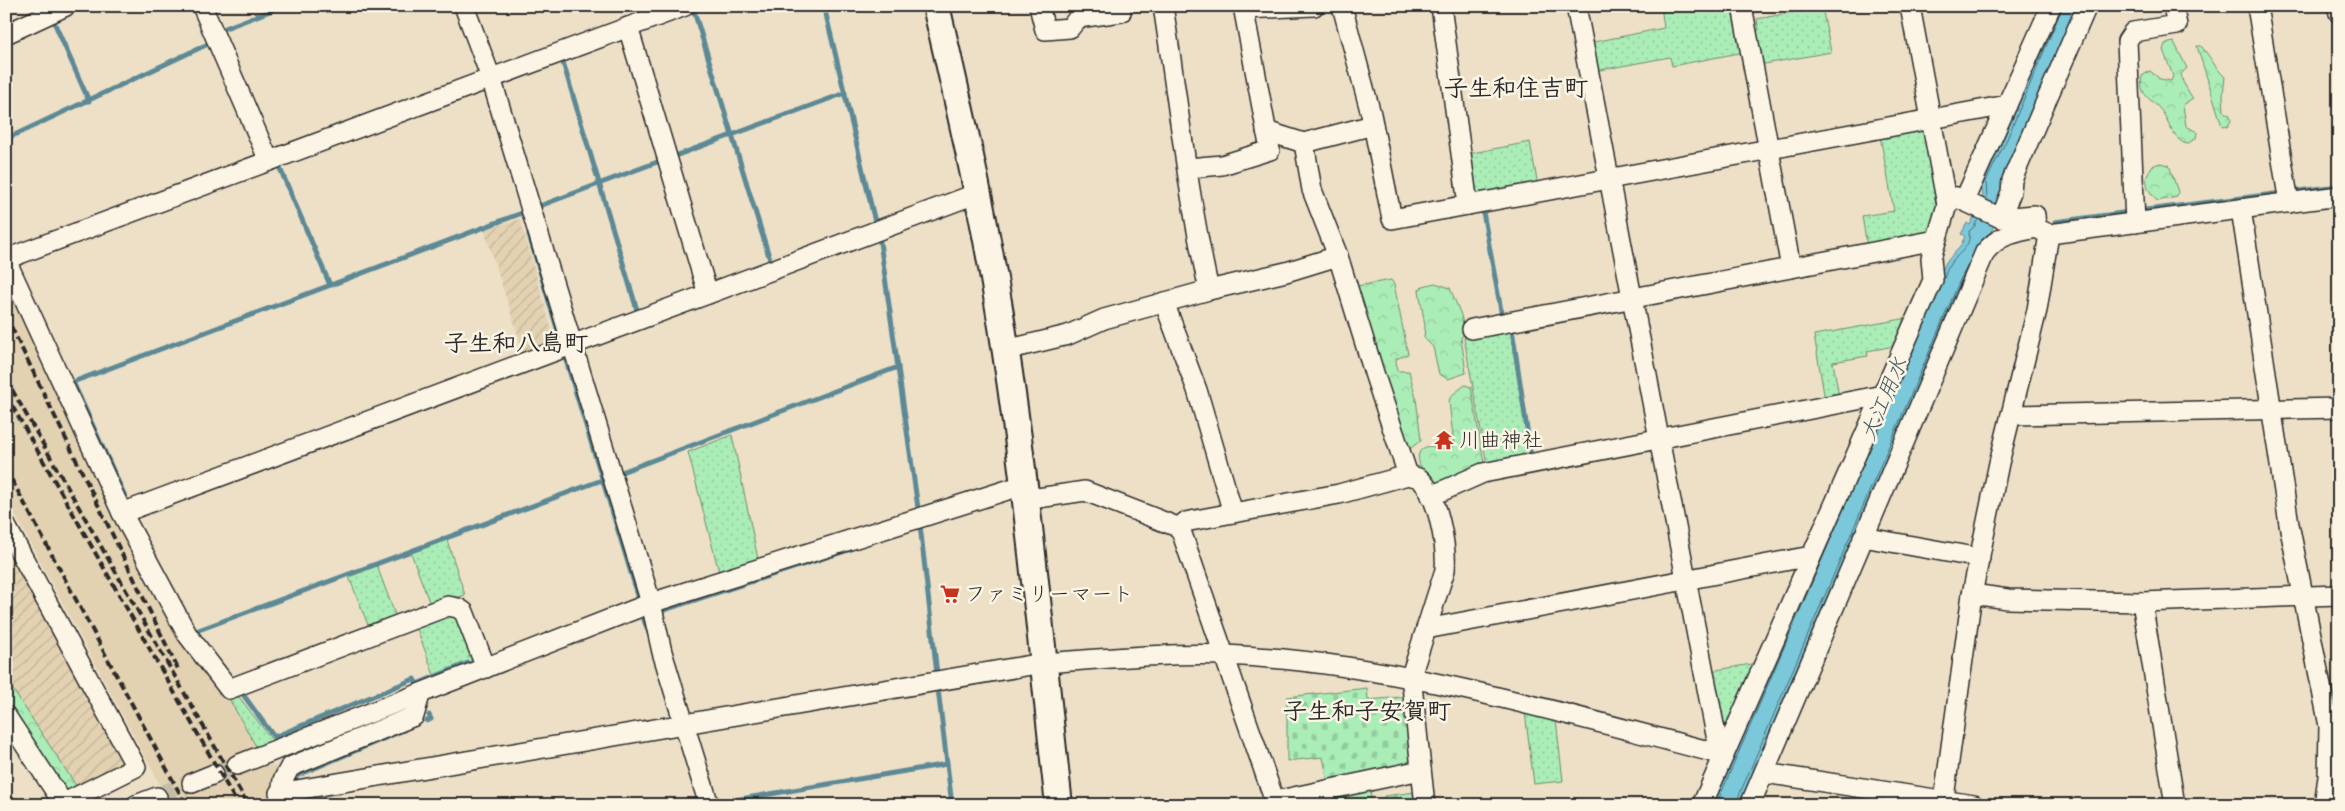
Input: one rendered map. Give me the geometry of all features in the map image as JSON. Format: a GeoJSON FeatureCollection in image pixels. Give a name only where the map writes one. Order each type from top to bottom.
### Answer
{"type":"FeatureCollection","features":[{"type":"Feature","properties":{"kind":"street"},"geometry":{"type":"LineString","coordinates":[[6,34],[66,6]]}},
{"type":"Feature","properties":{"kind":"street"},"geometry":{"type":"LineString","coordinates":[[202,6],[269,161]]}},
{"type":"Feature","properties":{"kind":"street"},"geometry":{"type":"LineString","coordinates":[[464,6],[491,78],[651,603],[662,652],[709,805]]}},
{"type":"Feature","properties":{"kind":"street"},"geometry":{"type":"LineString","coordinates":[[486,668],[464,612],[458,608],[448,606],[229,689],[187,634],[122,513],[6,260],[685,6]]}},
{"type":"Feature","properties":{"kind":"street"},"geometry":{"type":"LineString","coordinates":[[936,6],[978,193],[1006,350],[1024,489],[1059,805]]}},
{"type":"Feature","properties":{"kind":"street"},"geometry":{"type":"LineString","coordinates":[[1039,6],[1045,30],[1070,28],[1078,18],[1121,12],[1120,6]]}},
{"type":"Feature","properties":{"kind":"street"},"geometry":{"type":"LineString","coordinates":[[1163,6],[1197,234],[1210,290]]}},
{"type":"Feature","properties":{"kind":"street"},"geometry":{"type":"LineString","coordinates":[[1188,168],[1222,165],[1270,150],[1244,8],[1314,6]]}},
{"type":"Feature","properties":{"kind":"street"},"geometry":{"type":"LineString","coordinates":[[1342,6],[1373,125],[1392,219],[2007,105]]}},
{"type":"Feature","properties":{"kind":"street"},"geometry":{"type":"LineString","coordinates":[[1441,6],[1468,205]]}},
{"type":"Feature","properties":{"kind":"street"},"geometry":{"type":"LineString","coordinates":[[1576,6],[1716,734],[1724,755]]}},
{"type":"Feature","properties":{"kind":"street"},"geometry":{"type":"LineString","coordinates":[[1742,6],[1791,268]]}},
{"type":"Feature","properties":{"kind":"street"},"geometry":{"type":"LineString","coordinates":[[1910,6],[1931,119],[1962,204]]}},
{"type":"Feature","properties":{"kind":"street"},"geometry":{"type":"LineString","coordinates":[[1702,805],[1933,280],[1931,258],[1936,240],[1962,204],[2050,6]]}},
{"type":"Feature","properties":{"kind":"street"},"geometry":{"type":"LineString","coordinates":[[2001,218],[2011,192],[2012,180],[2086,6]]}},
{"type":"Feature","properties":{"kind":"street"},"geometry":{"type":"LineString","coordinates":[[2135,215],[2127,41],[2133,32],[2177,25],[2173,6]]}},
{"type":"Feature","properties":{"kind":"street"},"geometry":{"type":"LineString","coordinates":[[2257,6],[2288,195]]}},
{"type":"Feature","properties":{"kind":"street"},"geometry":{"type":"LineString","coordinates":[[2336,6],[2339,13]]}},
{"type":"Feature","properties":{"kind":"street"},"geometry":{"type":"LineString","coordinates":[[628,27],[708,294]]}},
{"type":"Feature","properties":{"kind":"street"},"geometry":{"type":"LineString","coordinates":[[1266,132],[1304,142],[1373,125]]}},
{"type":"Feature","properties":{"kind":"street"},"geometry":{"type":"LineString","coordinates":[[1304,142],[1312,190],[1338,256],[1408,475]]}},
{"type":"Feature","properties":{"kind":"street"},"geometry":{"type":"LineString","coordinates":[[122,513],[978,193]]}},
{"type":"Feature","properties":{"kind":"street"},"geometry":{"type":"LineString","coordinates":[[1750,805],[1984,252],[1995,240],[2008,234],[2043,231],[2135,215],[2241,209],[2288,195],[2339,196]]}},
{"type":"Feature","properties":{"kind":"street"},"geometry":{"type":"LineString","coordinates":[[1943,802],[1972,594],[2011,415],[2037,310],[2043,231],[2035,215],[2001,218],[1962,204]]}},
{"type":"Feature","properties":{"kind":"street"},"geometry":{"type":"LineString","coordinates":[[2241,209],[2288,524],[2329,726],[2329,801]]}},
{"type":"Feature","properties":{"kind":"street"},"geometry":{"type":"LineString","coordinates":[[1472,329],[1936,240]]}},
{"type":"Feature","properties":{"kind":"street"},"geometry":{"type":"LineString","coordinates":[[1006,350],[1068,335],[1104,319],[1164,302],[1286,272],[1338,256]]}},
{"type":"Feature","properties":{"kind":"street"},"geometry":{"type":"LineString","coordinates":[[1164,302],[1197,390],[1233,513]]}},
{"type":"Feature","properties":{"kind":"street"},"geometry":{"type":"LineString","coordinates":[[1430,496],[1484,473],[1883,395]]}},
{"type":"Feature","properties":{"kind":"street"},"geometry":{"type":"LineString","coordinates":[[2011,415],[2272,411],[2339,408]]}},
{"type":"Feature","properties":{"kind":"street"},"geometry":{"type":"LineString","coordinates":[[1180,528],[1185,522],[1339,494],[1408,475],[1419,479],[1430,496],[1442,529],[1446,554],[1445,570],[1410,676],[1425,805]]}},
{"type":"Feature","properties":{"kind":"street"},"geometry":{"type":"LineString","coordinates":[[238,765],[651,603],[1024,489],[1038,498],[1085,491],[1180,528],[1276,803],[1421,770]]}},
{"type":"Feature","properties":{"kind":"street"},"geometry":{"type":"LineString","coordinates":[[6,526],[136,767],[62,804],[6,716]]}},
{"type":"Feature","properties":{"kind":"street"},"geometry":{"type":"LineString","coordinates":[[1863,537],[1980,558]]}},
{"type":"Feature","properties":{"kind":"street"},"geometry":{"type":"LineString","coordinates":[[1426,630],[1811,556]]}},
{"type":"Feature","properties":{"kind":"street"},"geometry":{"type":"LineString","coordinates":[[1972,594],[2008,599],[2142,602],[2339,595]]}},
{"type":"Feature","properties":{"kind":"street"},"geometry":{"type":"LineString","coordinates":[[2142,602],[2175,805]]}},
{"type":"Feature","properties":{"kind":"street"},"geometry":{"type":"LineString","coordinates":[[420,695],[414,716],[290,767],[283,780],[279,799],[684,724],[1044,664],[1144,656],[1224,655],[1322,663],[1410,676],[1724,755]]}},
{"type":"Feature","properties":{"kind":"street"},"geometry":{"type":"LineString","coordinates":[[1764,773],[1943,802],[1974,805]]}},
{"type":"Feature","properties":{"kind":"street"},"geometry":{"type":"LineString","coordinates":[[192,783],[214,774]]}},
{"type":"Feature","properties":{"kind":"street"},"geometry":{"type":"LineString","coordinates":[[136,805],[157,797]]}},
{"type":"Feature","properties":{"kind":"shaded area"},"geometry":{"type":"Polygon","coordinates":[[[520,219],[556,345],[525,356],[484,230],[520,219]]]}},
{"type":"Feature","properties":{"kind":"shaded area"},"geometry":{"type":"Polygon","coordinates":[[[6,271],[228,697],[257,748],[261,764],[276,766],[272,783],[274,805],[171,805],[6,498],[6,271]]]}},
{"type":"Feature","properties":{"kind":"shaded area"},"geometry":{"type":"Polygon","coordinates":[[[6,543],[121,756],[117,767],[69,791],[6,708],[6,543]]]}},
{"type":"Feature","properties":{"kind":"green space"},"geometry":{"type":"Polygon","coordinates":[[[1661,6],[1735,6],[1744,52],[1672,66],[1670,57],[1595,71],[1589,43],[1664,28],[1661,6]]]}},
{"type":"Feature","properties":{"kind":"green space"},"geometry":{"type":"Polygon","coordinates":[[[1822,7],[1831,52],[1759,65],[1753,31],[1759,30],[1757,19],[1822,7]]]}},
{"type":"Feature","properties":{"kind":"green space"},"geometry":{"type":"Polygon","coordinates":[[[2174,42],[2187,68],[2181,74],[2183,82],[2193,99],[2183,105],[2186,126],[2197,132],[2196,138],[2187,144],[2177,138],[2163,113],[2146,96],[2142,86],[2142,76],[2150,71],[2160,79],[2171,81],[2173,76],[2163,50],[2165,44],[2174,42]]]}},
{"type":"Feature","properties":{"kind":"green space"},"geometry":{"type":"Polygon","coordinates":[[[2197,46],[2201,46],[2225,77],[2224,112],[2230,115],[2231,121],[2227,127],[2222,126],[2197,46]]]}},
{"type":"Feature","properties":{"kind":"green space"},"geometry":{"type":"Polygon","coordinates":[[[1920,129],[1927,134],[1940,212],[1931,235],[1867,246],[1862,216],[1894,211],[1880,136],[1920,129]]]}},
{"type":"Feature","properties":{"kind":"green space"},"geometry":{"type":"Polygon","coordinates":[[[1530,142],[1538,186],[1480,197],[1472,192],[1467,154],[1530,142]]]}},
{"type":"Feature","properties":{"kind":"green space"},"geometry":{"type":"Polygon","coordinates":[[[2160,163],[2169,165],[2178,192],[2177,197],[2157,201],[2148,189],[2146,178],[2152,166],[2160,163]]]}},
{"type":"Feature","properties":{"kind":"green space"},"geometry":{"type":"Polygon","coordinates":[[[1391,280],[1394,284],[1408,354],[1396,359],[1397,371],[1409,371],[1416,398],[1421,440],[1405,453],[1357,286],[1391,280]]]}},
{"type":"Feature","properties":{"kind":"green space"},"geometry":{"type":"Polygon","coordinates":[[[1435,283],[1450,288],[1461,315],[1465,334],[1461,337],[1466,373],[1448,379],[1439,374],[1433,347],[1424,338],[1425,326],[1419,290],[1423,286],[1435,283]]]}},
{"type":"Feature","properties":{"kind":"green space"},"geometry":{"type":"Polygon","coordinates":[[[1908,318],[1895,346],[1867,351],[1868,356],[1833,362],[1839,397],[1825,400],[1814,335],[1908,318]]]}},
{"type":"Feature","properties":{"kind":"green space"},"geometry":{"type":"Polygon","coordinates":[[[1510,330],[1530,457],[1487,465],[1464,338],[1510,330]]]}},
{"type":"Feature","properties":{"kind":"green space"},"geometry":{"type":"Polygon","coordinates":[[[1465,385],[1471,387],[1484,463],[1482,468],[1440,484],[1431,483],[1420,465],[1419,453],[1428,447],[1439,450],[1454,446],[1449,401],[1451,396],[1465,385]]]}},
{"type":"Feature","properties":{"kind":"green space"},"geometry":{"type":"Polygon","coordinates":[[[732,435],[758,559],[719,572],[688,452],[732,435]]]}},
{"type":"Feature","properties":{"kind":"green space"},"geometry":{"type":"Polygon","coordinates":[[[447,540],[465,595],[431,607],[411,553],[447,540]]]}},
{"type":"Feature","properties":{"kind":"green space"},"geometry":{"type":"Polygon","coordinates":[[[377,566],[397,620],[370,630],[349,577],[377,566]]]}},
{"type":"Feature","properties":{"kind":"green space"},"geometry":{"type":"Polygon","coordinates":[[[452,612],[458,614],[473,653],[471,661],[434,675],[416,626],[452,612]]]}},
{"type":"Feature","properties":{"kind":"green space"},"geometry":{"type":"Polygon","coordinates":[[[1757,663],[1728,731],[1721,731],[1711,671],[1757,663]]]}},
{"type":"Feature","properties":{"kind":"green space"},"geometry":{"type":"Polygon","coordinates":[[[6,679],[77,787],[69,791],[59,788],[6,708],[6,679]]]}},
{"type":"Feature","properties":{"kind":"green space"},"geometry":{"type":"Polygon","coordinates":[[[1367,688],[1368,700],[1402,697],[1406,699],[1413,758],[1407,766],[1328,782],[1323,757],[1287,761],[1287,697],[1367,688]]]}},
{"type":"Feature","properties":{"kind":"green space"},"geometry":{"type":"Polygon","coordinates":[[[236,693],[273,741],[257,748],[228,697],[236,693]]]}},
{"type":"Feature","properties":{"kind":"green space"},"geometry":{"type":"Polygon","coordinates":[[[1525,712],[1556,720],[1563,781],[1534,784],[1525,712]]]}},
{"type":"Feature","properties":{"kind":"green space"},"geometry":{"type":"Polygon","coordinates":[[[1370,790],[1372,805],[1329,805],[1328,799],[1370,790]]]}},
{"type":"Feature","properties":{"kind":"green space"},"geometry":{"type":"Polygon","coordinates":[[[1416,792],[1418,805],[1385,805],[1384,796],[1416,792]]]}},
{"type":"Feature","properties":{"kind":"water"},"geometry":{"type":"Polygon","coordinates":[[[2059,6],[2082,6],[1997,219],[1937,348],[1739,805],[1710,805],[1946,262],[1960,247],[1965,236],[1961,234],[1967,223],[1970,225],[1983,197],[1981,181],[2059,6]]]}},
{"type":"Feature","properties":{"kind":"waterway"},"geometry":{"type":"LineString","coordinates":[[220,30],[283,6]]}},
{"type":"Feature","properties":{"kind":"waterway"},"geometry":{"type":"LineString","coordinates":[[824,6],[875,222]]}},
{"type":"Feature","properties":{"kind":"waterway"},"geometry":{"type":"LineString","coordinates":[[694,11],[771,263]]}},
{"type":"Feature","properties":{"kind":"waterway"},"geometry":{"type":"LineString","coordinates":[[2335,16],[2339,27]]}},
{"type":"Feature","properties":{"kind":"waterway"},"geometry":{"type":"LineString","coordinates":[[54,22],[89,101]]}},
{"type":"Feature","properties":{"kind":"waterway"},"geometry":{"type":"LineString","coordinates":[[6,139],[208,44]]}},
{"type":"Feature","properties":{"kind":"waterway"},"geometry":{"type":"LineString","coordinates":[[562,59],[637,310]]}},
{"type":"Feature","properties":{"kind":"waterway"},"geometry":{"type":"LineString","coordinates":[[675,156],[845,93]]}},
{"type":"Feature","properties":{"kind":"waterway"},"geometry":{"type":"LineString","coordinates":[[537,207],[660,161]]}},
{"type":"Feature","properties":{"kind":"waterway"},"geometry":{"type":"LineString","coordinates":[[279,166],[330,285]]}},
{"type":"Feature","properties":{"kind":"waterway"},"geometry":{"type":"LineString","coordinates":[[2138,211],[2339,186]]}},
{"type":"Feature","properties":{"kind":"waterway"},"geometry":{"type":"LineString","coordinates":[[1483,212],[1502,316]]}},
{"type":"Feature","properties":{"kind":"waterway"},"geometry":{"type":"LineString","coordinates":[[2055,222],[2130,212]]}},
{"type":"Feature","properties":{"kind":"waterway"},"geometry":{"type":"LineString","coordinates":[[128,503],[73,382],[522,213]]}},
{"type":"Feature","properties":{"kind":"waterway"},"geometry":{"type":"LineString","coordinates":[[529,235],[560,338]]}},
{"type":"Feature","properties":{"kind":"waterway"},"geometry":{"type":"LineString","coordinates":[[879,235],[918,508]]}},
{"type":"Feature","properties":{"kind":"waterway"},"geometry":{"type":"LineString","coordinates":[[1512,329],[1531,456]]}},
{"type":"Feature","properties":{"kind":"waterway"},"geometry":{"type":"LineString","coordinates":[[565,357],[639,599]]}},
{"type":"Feature","properties":{"kind":"waterway"},"geometry":{"type":"LineString","coordinates":[[619,473],[898,367]]}},
{"type":"Feature","properties":{"kind":"waterway"},"geometry":{"type":"LineString","coordinates":[[196,631],[602,480]]}},
{"type":"Feature","properties":{"kind":"waterway"},"geometry":{"type":"LineString","coordinates":[[920,525],[937,674]]}},
{"type":"Feature","properties":{"kind":"waterway"},"geometry":{"type":"LineString","coordinates":[[661,611],[851,549]]}},
{"type":"Feature","properties":{"kind":"waterway"},"geometry":{"type":"LineString","coordinates":[[644,620],[649,633]]}},
{"type":"Feature","properties":{"kind":"waterway"},"geometry":{"type":"LineString","coordinates":[[242,693],[274,737],[414,679],[417,684],[468,663]]}},
{"type":"Feature","properties":{"kind":"waterway"},"geometry":{"type":"LineString","coordinates":[[938,689],[952,805]]}},
{"type":"Feature","properties":{"kind":"waterway"},"geometry":{"type":"LineString","coordinates":[[427,721],[431,719],[429,715]]}},
{"type":"Feature","properties":{"kind":"waterway"},"geometry":{"type":"LineString","coordinates":[[296,776],[404,730]]}},
{"type":"Feature","properties":{"kind":"waterway"},"geometry":{"type":"LineString","coordinates":[[717,803],[947,764]]}},
{"type":"Feature","properties":{"kind":"tunnel"},"geometry":{"type":"LineString","coordinates":[[214,774],[237,765]]}},
{"type":"Feature","properties":{"kind":"tunnel"},"geometry":{"type":"LineString","coordinates":[[157,797],[192,783]]}},
{"type":"Feature","properties":{"kind":"railway"},"geometry":{"type":"LineString","coordinates":[[6,316],[178,669]]}},
{"type":"Feature","properties":{"kind":"railway"},"geometry":{"type":"LineString","coordinates":[[6,379],[248,805]]}},
{"type":"Feature","properties":{"kind":"railway"},"geometry":{"type":"LineString","coordinates":[[6,395],[238,805]]}},
{"type":"Feature","properties":{"kind":"railway"},"geometry":{"type":"LineString","coordinates":[[6,469],[186,805]]}},
{"type":"Feature","properties":{"kind":"place","name":"川曲神社"},"geometry":{"type":"Point","coordinates":[1444,440]}},
{"type":"Feature","properties":{"kind":"place","name":"ファミリーマート"},"geometry":{"type":"Point","coordinates":[950,594]}},
{"type":"Feature","properties":{"kind":"district","name":"子生和住吉町"},"geometry":{"type":"Point","coordinates":[1516,88]}},
{"type":"Feature","properties":{"kind":"district","name":"子生和八島町"},"geometry":{"type":"Point","coordinates":[516,343]}},
{"type":"Feature","properties":{"kind":"district","name":"子生和子安賀町"},"geometry":{"type":"Point","coordinates":[1367,711]}},
{"type":"Feature","properties":{"kind":"water label","name":"大江用水"},"geometry":{"type":"Point","coordinates":[1884,399]}}]}
